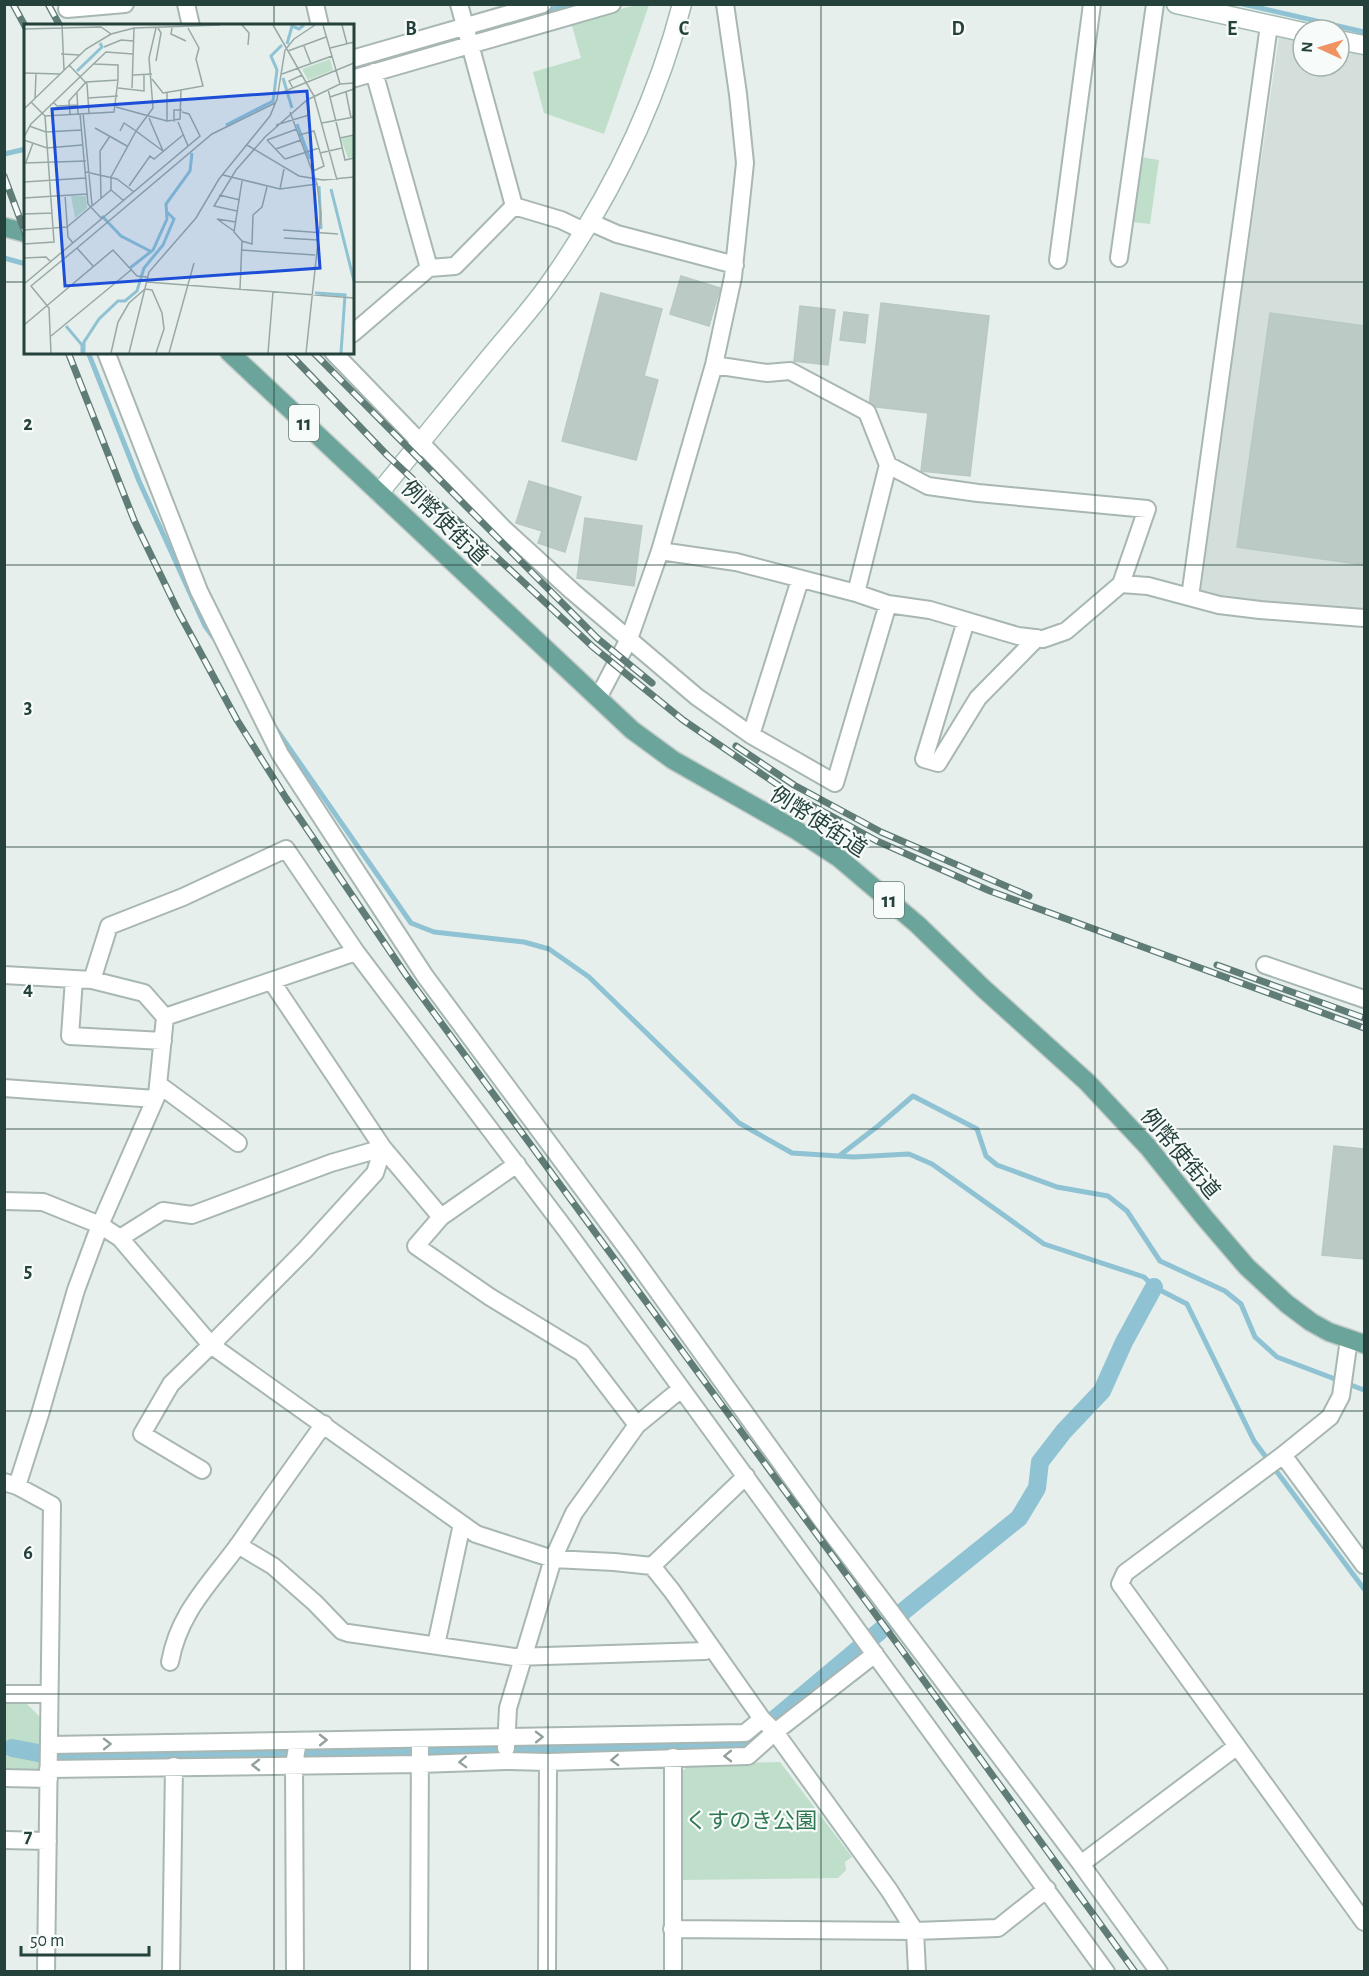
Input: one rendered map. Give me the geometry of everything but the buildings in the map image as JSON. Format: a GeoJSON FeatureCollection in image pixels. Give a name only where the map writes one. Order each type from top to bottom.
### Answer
{"type":"FeatureCollection","features":[{"type":"Feature","properties":{"kind":"main road"},"geometry":{"type":"LineString","coordinates":[[4,227],[24,232]]}},
{"type":"Feature","properties":{"kind":"main road","name":"例幣使街道"},"geometry":{"type":"LineString","coordinates":[[232,354],[632,730],[673,760],[796,830],[839,858],[918,924],[987,992],[1087,1082],[1148,1147],[1247,1267],[1287,1304],[1311,1322],[1357,1342]]}},
{"type":"Feature","properties":{"kind":"street"},"geometry":{"type":"LineString","coordinates":[[75,24],[66,7],[125,4]]}},
{"type":"Feature","properties":{"kind":"street"},"geometry":{"type":"LineString","coordinates":[[186,4],[191,24]]}},
{"type":"Feature","properties":{"kind":"street"},"geometry":{"type":"LineString","coordinates":[[315,4],[320,24]]}},
{"type":"Feature","properties":{"kind":"street"},"geometry":{"type":"LineString","coordinates":[[459,4],[514,206]]}},
{"type":"Feature","properties":{"kind":"street"},"geometry":{"type":"LineString","coordinates":[[354,58],[543,4]]}},
{"type":"Feature","properties":{"kind":"street"},"geometry":{"type":"LineString","coordinates":[[354,78],[612,4]]}},
{"type":"Feature","properties":{"kind":"street"},"geometry":{"type":"LineString","coordinates":[[379,493],[552,281],[587,226],[620,168],[647,112],[674,37],[682,4]]}},
{"type":"Feature","properties":{"kind":"street"},"geometry":{"type":"LineString","coordinates":[[598,698],[629,639],[660,551],[714,365],[735,265],[745,163],[725,4]]}},
{"type":"Feature","properties":{"kind":"street"},"geometry":{"type":"LineString","coordinates":[[1058,260],[1092,4]]}},
{"type":"Feature","properties":{"kind":"street"},"geometry":{"type":"LineString","coordinates":[[1119,258],[1155,4]]}},
{"type":"Feature","properties":{"kind":"street"},"geometry":{"type":"LineString","coordinates":[[1176,4],[1291,30]]}},
{"type":"Feature","properties":{"kind":"street"},"geometry":{"type":"LineString","coordinates":[[1190,597],[1269,25]]}},
{"type":"Feature","properties":{"kind":"street"},"geometry":{"type":"LineString","coordinates":[[374,72],[429,268]]}},
{"type":"Feature","properties":{"kind":"street"},"geometry":{"type":"LineString","coordinates":[[514,206],[735,265]]}},
{"type":"Feature","properties":{"kind":"street"},"geometry":{"type":"LineString","coordinates":[[354,332],[429,268],[455,266],[514,206]]}},
{"type":"Feature","properties":{"kind":"street"},"geometry":{"type":"LineString","coordinates":[[107,354],[199,591],[280,754],[425,976],[628,1250],[824,1523],[1082,1864],[1159,1971]]}},
{"type":"Feature","properties":{"kind":"street"},"geometry":{"type":"LineString","coordinates":[[335,354],[506,530],[572,591],[697,697],[751,735],[835,783],[888,604]]}},
{"type":"Feature","properties":{"kind":"street"},"geometry":{"type":"LineString","coordinates":[[714,365],[767,373],[790,371],[867,412],[888,465],[856,594]]}},
{"type":"Feature","properties":{"kind":"street"},"geometry":{"type":"LineString","coordinates":[[660,551],[736,562],[888,604],[930,610],[1018,636],[1043,639],[1066,631],[1121,584],[1147,509],[928,486],[888,465]]}},
{"type":"Feature","properties":{"kind":"street"},"geometry":{"type":"LineString","coordinates":[[751,735],[800,580]]}},
{"type":"Feature","properties":{"kind":"street"},"geometry":{"type":"LineString","coordinates":[[1121,584],[1148,586],[1219,605],[1365,618]]}},
{"type":"Feature","properties":{"kind":"street"},"geometry":{"type":"LineString","coordinates":[[966,621],[924,759],[938,763],[978,698],[1037,638]]}},
{"type":"Feature","properties":{"kind":"street"},"geometry":{"type":"LineString","coordinates":[[92,980],[109,926],[183,897],[286,849],[356,952],[517,1164],[1106,1971]]}},
{"type":"Feature","properties":{"kind":"street"},"geometry":{"type":"LineString","coordinates":[[165,1017],[356,952]]}},
{"type":"Feature","properties":{"kind":"street"},"geometry":{"type":"LineString","coordinates":[[1265,965],[1365,999]]}},
{"type":"Feature","properties":{"kind":"street"},"geometry":{"type":"LineString","coordinates":[[4,975],[92,980],[144,993],[165,1017],[156,1091],[99,1225],[76,1290],[40,1414],[11,1484],[51,1505],[46,1971]]}},
{"type":"Feature","properties":{"kind":"street"},"geometry":{"type":"LineString","coordinates":[[74,979],[70,1036],[163,1041]]}},
{"type":"Feature","properties":{"kind":"street"},"geometry":{"type":"LineString","coordinates":[[272,982],[383,1148],[441,1217]]}},
{"type":"Feature","properties":{"kind":"street"},"geometry":{"type":"LineString","coordinates":[[4,1088],[156,1091],[238,1143]]}},
{"type":"Feature","properties":{"kind":"street"},"geometry":{"type":"LineString","coordinates":[[120,1238],[163,1211],[192,1215],[331,1163],[383,1148]]}},
{"type":"Feature","properties":{"kind":"street"},"geometry":{"type":"LineString","coordinates":[[202,1470],[142,1434],[171,1384],[305,1250],[375,1173],[383,1148]]}},
{"type":"Feature","properties":{"kind":"street"},"geometry":{"type":"LineString","coordinates":[[517,1164],[441,1217],[417,1246],[490,1297],[582,1353],[637,1425]]}},
{"type":"Feature","properties":{"kind":"street"},"geometry":{"type":"LineString","coordinates":[[4,1201],[43,1202],[99,1225],[120,1238],[211,1345],[476,1534],[553,1558],[652,1566],[889,1890],[915,1931],[917,1971]]}},
{"type":"Feature","properties":{"kind":"street"},"geometry":{"type":"LineString","coordinates":[[1357,1342],[1341,1396],[1330,1417],[1125,1573],[1120,1584],[1365,1922]]}},
{"type":"Feature","properties":{"kind":"street"},"geometry":{"type":"LineString","coordinates":[[506,1761],[508,1708],[553,1558],[574,1513],[637,1425],[681,1389]]}},
{"type":"Feature","properties":{"kind":"street"},"geometry":{"type":"LineString","coordinates":[[170,1662],[177,1632],[186,1615],[324,1424]]}},
{"type":"Feature","properties":{"kind":"street"},"geometry":{"type":"LineString","coordinates":[[1283,1455],[1365,1566]]}},
{"type":"Feature","properties":{"kind":"street"},"geometry":{"type":"LineString","coordinates":[[652,1566],[746,1476]]}},
{"type":"Feature","properties":{"kind":"street"},"geometry":{"type":"LineString","coordinates":[[436,1646],[462,1524]]}},
{"type":"Feature","properties":{"kind":"street"},"geometry":{"type":"LineString","coordinates":[[238,1545],[273,1566],[315,1603],[342,1631],[524,1657],[705,1651],[711,1647]]}},
{"type":"Feature","properties":{"kind":"street"},"geometry":{"type":"LineString","coordinates":[[4,1778],[174,1766],[548,1762],[748,1756],[774,1732],[875,1654]]}},
{"type":"Feature","properties":{"kind":"street"},"geometry":{"type":"LineString","coordinates":[[4,1694],[49,1694]]}},
{"type":"Feature","properties":{"kind":"street"},"geometry":{"type":"LineString","coordinates":[[49,1745],[745,1733],[762,1719]]}},
{"type":"Feature","properties":{"kind":"street"},"geometry":{"type":"LineString","coordinates":[[420,1739],[420,1971]]}},
{"type":"Feature","properties":{"kind":"street"},"geometry":{"type":"LineString","coordinates":[[295,1971],[294,1765],[298,1741]]}},
{"type":"Feature","properties":{"kind":"street"},"geometry":{"type":"LineString","coordinates":[[1082,1864],[1236,1747]]}},
{"type":"Feature","properties":{"kind":"street"},"geometry":{"type":"LineString","coordinates":[[673,1757],[673,1971]]}},
{"type":"Feature","properties":{"kind":"street"},"geometry":{"type":"LineString","coordinates":[[547,1971],[548,1762]]}},
{"type":"Feature","properties":{"kind":"street"},"geometry":{"type":"LineString","coordinates":[[171,1971],[174,1766]]}},
{"type":"Feature","properties":{"kind":"street"},"geometry":{"type":"LineString","coordinates":[[4,1840],[48,1841]]}},
{"type":"Feature","properties":{"kind":"street"},"geometry":{"type":"LineString","coordinates":[[672,1929],[915,1931],[998,1928],[1047,1889]]}},
{"type":"Feature","properties":{"kind":"shaded area"},"geometry":{"type":"Polygon","coordinates":[[[1279,37],[1291,40],[1291,78],[1351,78],[1351,52],[1364,55],[1364,609],[1233,599],[1198,592],[1279,37]]]}},
{"type":"Feature","properties":{"kind":"green space"},"geometry":{"type":"Polygon","coordinates":[[[636,5],[649,5],[604,134],[544,113],[533,72],[581,58],[571,22],[636,5]]]}},
{"type":"Feature","properties":{"kind":"green space"},"geometry":{"type":"Polygon","coordinates":[[[1141,157],[1159,160],[1150,224],[1132,222],[1141,157]]]}},
{"type":"Feature","properties":{"kind":"green space"},"geometry":{"type":"Polygon","coordinates":[[[5,1704],[27,1704],[40,1717],[39,1775],[5,1774],[5,1704]]]}},
{"type":"Feature","properties":{"kind":"green space","name":"くすのき公園"},"geometry":{"type":"Polygon","coordinates":[[[780,1762],[852,1857],[845,1862],[846,1870],[838,1878],[681,1880],[681,1772],[691,1764],[780,1762]]]}},
{"type":"Feature","properties":{"kind":"waterway"},"geometry":{"type":"LineString","coordinates":[[539,13],[571,4]]}},
{"type":"Feature","properties":{"kind":"waterway"},"geometry":{"type":"LineString","coordinates":[[1243,4],[1364,32]]}},
{"type":"Feature","properties":{"kind":"waterway"},"geometry":{"type":"LineString","coordinates":[[4,154],[24,149]]}},
{"type":"Feature","properties":{"kind":"waterway"},"geometry":{"type":"LineString","coordinates":[[4,258],[24,263]]}},
{"type":"Feature","properties":{"kind":"waterway"},"geometry":{"type":"LineString","coordinates":[[89,354],[139,481],[205,626],[216,641]]}},
{"type":"Feature","properties":{"kind":"waterway"},"geometry":{"type":"LineString","coordinates":[[274,726],[411,923],[434,932],[524,942],[549,949],[589,977],[739,1123],[792,1153],[854,1157],[909,1154],[932,1164],[1044,1244],[1144,1277],[1154,1287],[1187,1304],[1254,1441],[1364,1589]]}},
{"type":"Feature","properties":{"kind":"waterway"},"geometry":{"type":"LineString","coordinates":[[839,1156],[913,1096],[977,1129],[986,1156],[997,1165],[1057,1187],[1108,1196],[1127,1211],[1160,1261],[1225,1291],[1241,1304],[1255,1337],[1277,1357],[1364,1390]]}},
{"type":"Feature","properties":{"kind":"waterway"},"geometry":{"type":"LineString","coordinates":[[12,1748],[59,1757],[745,1744],[1019,1518],[1037,1488],[1040,1462],[1064,1431],[1102,1391],[1124,1342],[1154,1287]]}},
{"type":"Feature","properties":{"kind":"railway"},"geometry":{"type":"LineString","coordinates":[[13,4],[24,24]]}},
{"type":"Feature","properties":{"kind":"railway"},"geometry":{"type":"LineString","coordinates":[[48,4],[59,24]]}},
{"type":"Feature","properties":{"kind":"railway"},"geometry":{"type":"LineString","coordinates":[[4,176],[24,230]]}},
{"type":"Feature","properties":{"kind":"railway"},"geometry":{"type":"LineString","coordinates":[[69,354],[134,520],[179,613],[237,720],[286,798],[406,975],[1135,1972]]}},
{"type":"Feature","properties":{"kind":"railway"},"geometry":{"type":"LineString","coordinates":[[290,354],[387,455],[593,647],[683,720],[791,794],[877,841],[990,891],[1364,1028]]}},
{"type":"Feature","properties":{"kind":"railway"},"geometry":{"type":"LineString","coordinates":[[315,354],[597,638],[652,683]]}},
{"type":"Feature","properties":{"kind":"railway"},"geometry":{"type":"LineString","coordinates":[[736,746],[794,785],[881,832],[1029,896]]}},
{"type":"Feature","properties":{"kind":"railway"},"geometry":{"type":"LineString","coordinates":[[1217,965],[1364,1018]]}}]}
